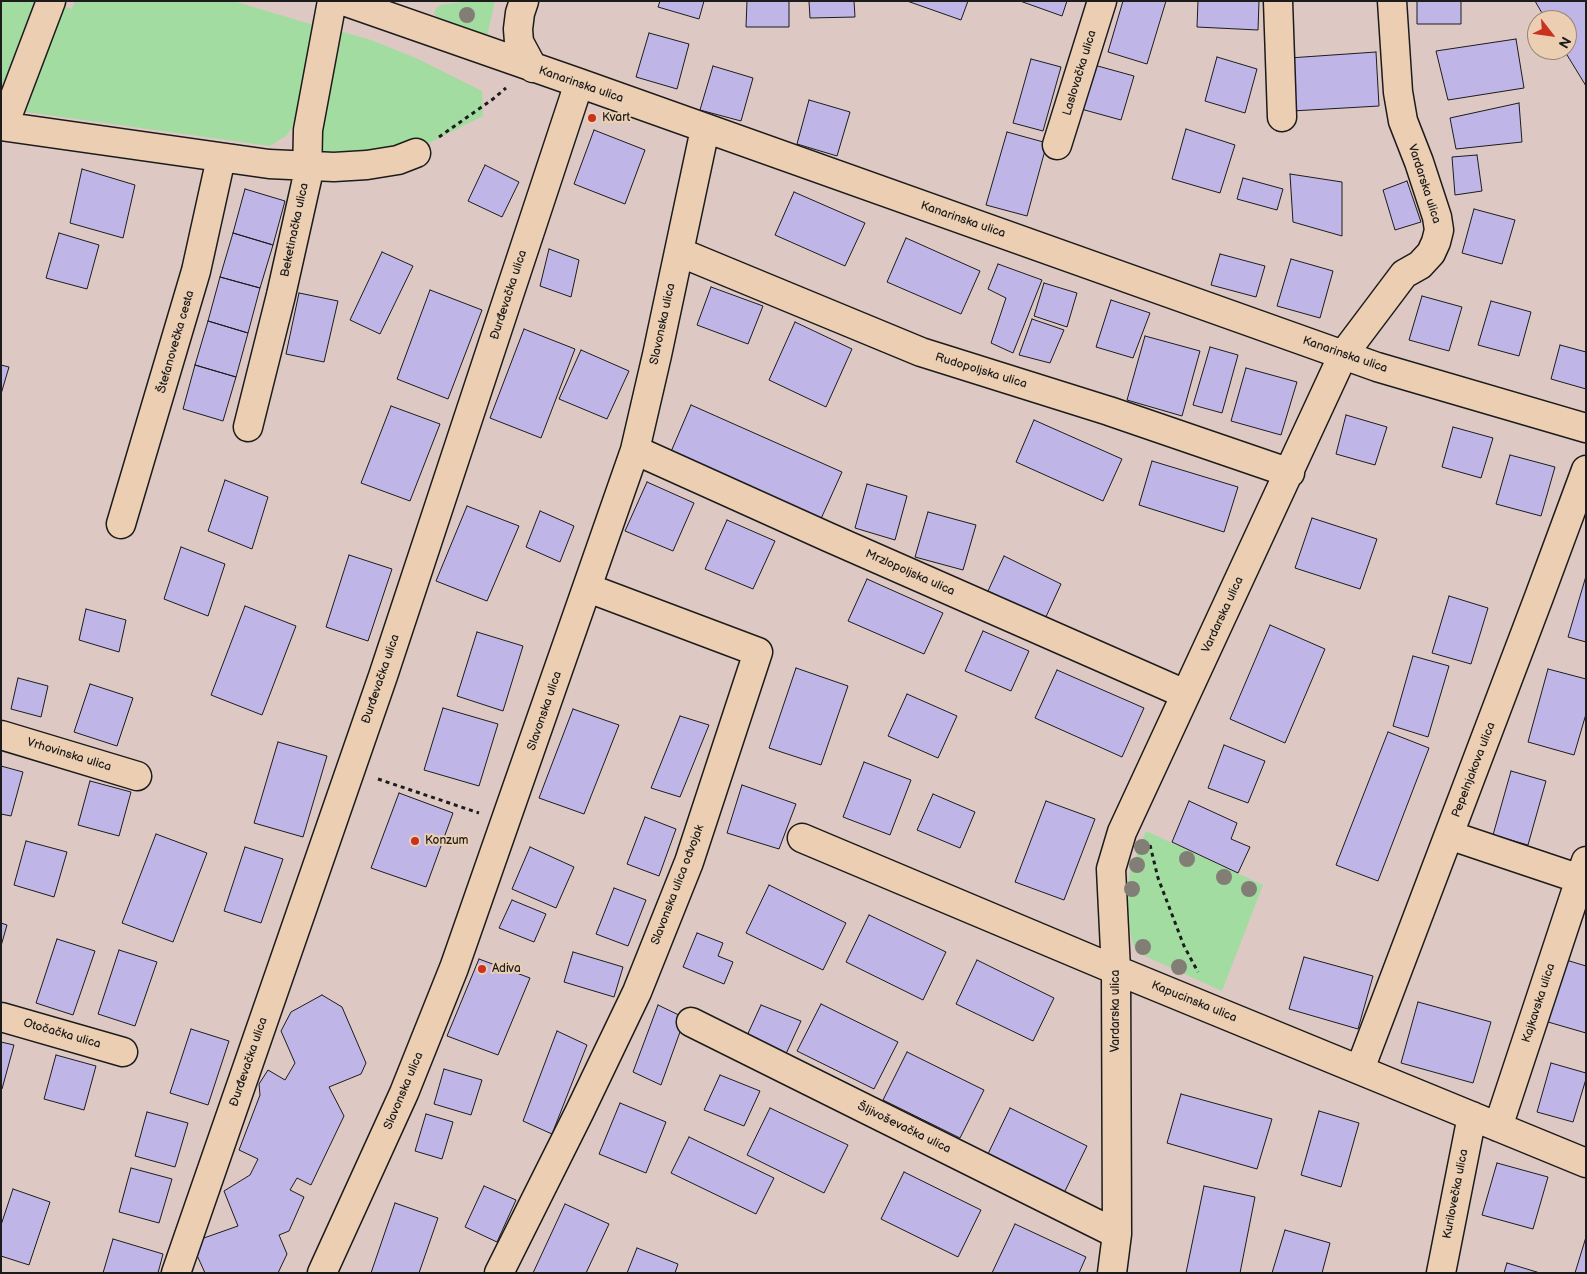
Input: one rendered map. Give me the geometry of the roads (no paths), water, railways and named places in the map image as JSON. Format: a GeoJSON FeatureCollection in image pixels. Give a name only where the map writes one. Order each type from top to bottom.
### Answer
{"type":"FeatureCollection","features":[{"type":"Feature","properties":{"kind":"street"},"geometry":{"type":"LineString","coordinates":[[51,1],[2,126],[269,164],[334,167],[367,165],[398,160],[416,153]]}},
{"type":"Feature","properties":{"kind":"street","name":"Beketinačka ulica"},"geometry":{"type":"LineString","coordinates":[[248,427],[281,295],[307,179],[308,130],[332,1]]}},
{"type":"Feature","properties":{"kind":"street","name":"Kanarinska ulica"},"geometry":{"type":"LineString","coordinates":[[344,1],[1377,367],[1586,428]]}},
{"type":"Feature","properties":{"kind":"street"},"geometry":{"type":"LineString","coordinates":[[524,1],[518,29],[519,42],[533,68]]}},
{"type":"Feature","properties":{"kind":"street","name":"Laslovačka ulica"},"geometry":{"type":"LineString","coordinates":[[1057,145],[1102,1]]}},
{"type":"Feature","properties":{"kind":"street"},"geometry":{"type":"LineString","coordinates":[[1278,1],[1282,117]]}},
{"type":"Feature","properties":{"kind":"street","name":"Vardarska ulica"},"geometry":{"type":"LineString","coordinates":[[1112,1273],[1117,1234],[1116,970],[1111,869],[1122,832],[1290,473],[1343,355],[1404,274],[1420,265],[1431,253],[1439,230],[1418,162],[1402,121],[1398,92],[1392,1]]}},
{"type":"Feature","properties":{"kind":"street","name":"Đurđevačka ulica"},"geometry":{"type":"LineString","coordinates":[[176,1273],[386,667],[579,83]]}},
{"type":"Feature","properties":{"kind":"street","name":"Slavonska ulica"},"geometry":{"type":"LineString","coordinates":[[322,1273],[404,1093],[454,968],[635,450],[705,129]]}},
{"type":"Feature","properties":{"kind":"street","name":"Štefanovečka cesta"},"geometry":{"type":"LineString","coordinates":[[121,524],[196,271],[221,158]]}},
{"type":"Feature","properties":{"kind":"street","name":"Rudopoljska ulica"},"geometry":{"type":"LineString","coordinates":[[679,252],[921,352],[1109,411],[1290,473]]}},
{"type":"Feature","properties":{"kind":"street","name":"Mrzlopoljska ulica"},"geometry":{"type":"LineString","coordinates":[[635,450],[1185,694]]}},
{"type":"Feature","properties":{"kind":"street","name":"Pepelnjakova ulica"},"geometry":{"type":"LineString","coordinates":[[1360,1069],[1586,470]]}},
{"type":"Feature","properties":{"kind":"street","name":"Slavonska ulica odvojak"},"geometry":{"type":"LineString","coordinates":[[499,1273],[580,1113],[637,992],[689,862],[758,652],[588,588]]}},
{"type":"Feature","properties":{"kind":"street","name":"Vrhovinska ulica"},"geometry":{"type":"LineString","coordinates":[[1,735],[137,776]]}},
{"type":"Feature","properties":{"kind":"street","name":"Kajkavska ulica"},"geometry":{"type":"LineString","coordinates":[[1449,835],[1583,870],[1498,1127]]}},
{"type":"Feature","properties":{"kind":"street","name":"Kapucinska ulica"},"geometry":{"type":"LineString","coordinates":[[802,838],[1586,1164]]}},
{"type":"Feature","properties":{"kind":"street","name":"Otočačka ulica"},"geometry":{"type":"LineString","coordinates":[[1,1017],[123,1052]]}},
{"type":"Feature","properties":{"kind":"street","name":"Šljivoševačka ulica"},"geometry":{"type":"LineString","coordinates":[[691,1022],[1117,1234]]}},
{"type":"Feature","properties":{"kind":"street","name":"Kurilovečka ulica"},"geometry":{"type":"LineString","coordinates":[[1441,1273],[1472,1116]]}},
{"type":"Feature","properties":{"kind":"place","name":"Kvart"},"geometry":{"type":"Point","coordinates":[592,118]}},
{"type":"Feature","properties":{"kind":"place","name":"Konzum"},"geometry":{"type":"Point","coordinates":[415,841]}},
{"type":"Feature","properties":{"kind":"place","name":"Adiva"},"geometry":{"type":"Point","coordinates":[482,969]}}]}
